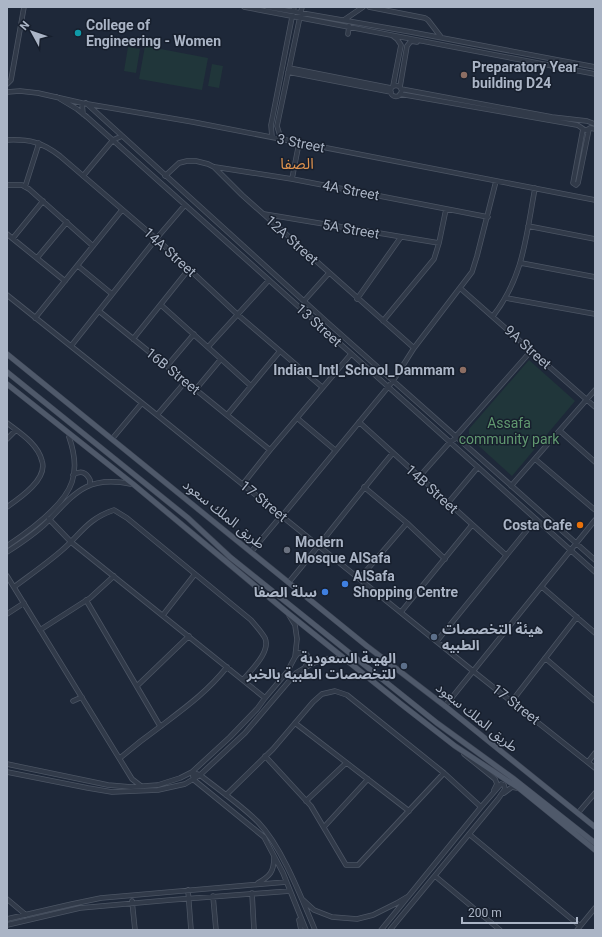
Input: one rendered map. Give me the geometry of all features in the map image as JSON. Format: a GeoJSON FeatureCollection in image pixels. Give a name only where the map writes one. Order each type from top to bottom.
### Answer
{"type":"FeatureCollection","features":[{"type":"Feature","properties":{"kind":"main road","name":"طريق الملك سعود"},"geometry":{"type":"LineString","coordinates":[[7,354],[368,647],[445,706],[595,827]]}},
{"type":"Feature","properties":{"kind":"main road","name":"طريق الملك سعود"},"geometry":{"type":"LineString","coordinates":[[7,372],[188,518],[230,557],[357,659],[437,723],[514,779],[595,844]]}},
{"type":"Feature","properties":{"kind":"main road"},"geometry":{"type":"LineString","coordinates":[[7,384],[133,484],[347,661],[455,746],[520,789],[595,850]]}},
{"type":"Feature","properties":{"kind":"main road"},"geometry":{"type":"LineString","coordinates":[[547,811],[550,811],[595,844]]}},
{"type":"Feature","properties":{"kind":"street"},"geometry":{"type":"LineString","coordinates":[[7,84],[11,80],[24,7]]}},
{"type":"Feature","properties":{"kind":"street"},"geometry":{"type":"LineString","coordinates":[[244,7],[293,12]]}},
{"type":"Feature","properties":{"kind":"street"},"geometry":{"type":"LineString","coordinates":[[267,7],[349,26],[595,74]]}},
{"type":"Feature","properties":{"kind":"street"},"geometry":{"type":"LineString","coordinates":[[281,139],[277,126],[302,7]]}},
{"type":"Feature","properties":{"kind":"street"},"geometry":{"type":"LineString","coordinates":[[344,20],[363,7]]}},
{"type":"Feature","properties":{"kind":"street"},"geometry":{"type":"LineString","coordinates":[[369,7],[425,18],[441,37]]}},
{"type":"Feature","properties":{"kind":"street"},"geometry":{"type":"LineString","coordinates":[[272,137],[271,125],[293,12]]}},
{"type":"Feature","properties":{"kind":"street"},"geometry":{"type":"LineString","coordinates":[[300,15],[344,20],[441,37],[595,67]]}},
{"type":"Feature","properties":{"kind":"street"},"geometry":{"type":"LineString","coordinates":[[348,34],[349,26]]}},
{"type":"Feature","properties":{"kind":"street"},"geometry":{"type":"LineString","coordinates":[[389,34],[397,39],[401,45],[392,88],[394,96],[396,96],[400,90],[400,81],[409,43],[411,41],[425,41]]}},
{"type":"Feature","properties":{"kind":"street"},"geometry":{"type":"LineString","coordinates":[[285,55],[292,56]]}},
{"type":"Feature","properties":{"kind":"street"},"geometry":{"type":"LineString","coordinates":[[289,70],[392,88],[396,85],[400,90],[577,125],[583,129],[592,127]]}},
{"type":"Feature","properties":{"kind":"street"},"geometry":{"type":"LineString","coordinates":[[400,90],[552,117],[588,121],[592,127],[578,183],[576,185],[573,183],[583,129],[582,125],[584,121]]}},
{"type":"Feature","properties":{"kind":"street","name":"3 Street"},"geometry":{"type":"LineString","coordinates":[[7,92],[20,91],[193,122],[595,200]]}},
{"type":"Feature","properties":{"kind":"street"},"geometry":{"type":"LineString","coordinates":[[277,94],[284,95]]}},
{"type":"Feature","properties":{"kind":"street","name":"13 Street"},"geometry":{"type":"LineString","coordinates":[[58,98],[77,108],[595,572]]}},
{"type":"Feature","properties":{"kind":"street"},"geometry":{"type":"LineString","coordinates":[[83,114],[84,103]]}},
{"type":"Feature","properties":{"kind":"street","name":"13 Street"},"geometry":{"type":"LineString","coordinates":[[84,103],[304,302],[595,560]]}},
{"type":"Feature","properties":{"kind":"street"},"geometry":{"type":"LineString","coordinates":[[271,125],[277,126]]}},
{"type":"Feature","properties":{"kind":"street"},"geometry":{"type":"LineString","coordinates":[[83,176],[113,140],[122,136]]}},
{"type":"Feature","properties":{"kind":"street","name":"14A Street"},"geometry":{"type":"LineString","coordinates":[[7,140],[23,139],[39,143],[51,149],[156,239],[237,314],[322,387]]}},
{"type":"Feature","properties":{"kind":"street"},"geometry":{"type":"LineString","coordinates":[[25,187],[39,143]]}},
{"type":"Feature","properties":{"kind":"street"},"geometry":{"type":"LineString","coordinates":[[292,179],[299,143]]}},
{"type":"Feature","properties":{"kind":"street","name":"12A Street"},"geometry":{"type":"LineString","coordinates":[[165,176],[179,163],[187,161],[196,161],[214,167],[263,214],[414,348]]}},
{"type":"Feature","properties":{"kind":"street","name":"4A Street"},"geometry":{"type":"LineString","coordinates":[[214,167],[292,179],[488,217]]}},
{"type":"Feature","properties":{"kind":"street"},"geometry":{"type":"LineString","coordinates":[[251,552],[393,381],[414,348],[472,272],[478,256],[496,181]]}},
{"type":"Feature","properties":{"kind":"street"},"geometry":{"type":"LineString","coordinates":[[7,185],[22,185],[25,187],[43,201],[93,246]]}},
{"type":"Feature","properties":{"kind":"street"},"geometry":{"type":"LineString","coordinates":[[493,316],[506,298],[513,284],[520,263],[535,188]]}},
{"type":"Feature","properties":{"kind":"street"},"geometry":{"type":"LineString","coordinates":[[12,238],[43,201]]}},
{"type":"Feature","properties":{"kind":"street"},"geometry":{"type":"LineString","coordinates":[[71,346],[185,205]]}},
{"type":"Feature","properties":{"kind":"street"},"geometry":{"type":"LineString","coordinates":[[383,321],[434,259],[446,209]]}},
{"type":"Feature","properties":{"kind":"street"},"geometry":{"type":"LineString","coordinates":[[35,318],[122,210]]}},
{"type":"Feature","properties":{"kind":"street","name":"5A Street"},"geometry":{"type":"LineString","coordinates":[[263,214],[439,243]]}},
{"type":"Feature","properties":{"kind":"street"},"geometry":{"type":"LineString","coordinates":[[37,258],[67,222]]}},
{"type":"Feature","properties":{"kind":"street"},"geometry":{"type":"LineString","coordinates":[[528,226],[595,239]]}},
{"type":"Feature","properties":{"kind":"street"},"geometry":{"type":"LineString","coordinates":[[7,234],[65,281]]}},
{"type":"Feature","properties":{"kind":"street"},"geometry":{"type":"LineString","coordinates":[[357,299],[401,237]]}},
{"type":"Feature","properties":{"kind":"street"},"geometry":{"type":"LineString","coordinates":[[520,263],[595,277]]}},
{"type":"Feature","properties":{"kind":"street"},"geometry":{"type":"LineString","coordinates":[[78,266],[112,294]]}},
{"type":"Feature","properties":{"kind":"street"},"geometry":{"type":"LineString","coordinates":[[133,339],[189,269]]}},
{"type":"Feature","properties":{"kind":"street"},"geometry":{"type":"LineString","coordinates":[[304,302],[329,273]]}},
{"type":"Feature","properties":{"kind":"street"},"geometry":{"type":"LineString","coordinates":[[208,347],[269,280]]}},
{"type":"Feature","properties":{"kind":"street","name":"9A Street"},"geometry":{"type":"LineString","coordinates":[[460,288],[595,407]]}},
{"type":"Feature","properties":{"kind":"street","name":"17 Street"},"geometry":{"type":"LineString","coordinates":[[7,295],[244,484],[281,516],[595,768]]}},
{"type":"Feature","properties":{"kind":"street"},"geometry":{"type":"LineString","coordinates":[[506,298],[595,314]]}},
{"type":"Feature","properties":{"kind":"street"},"geometry":{"type":"LineString","coordinates":[[161,305],[251,386]]}},
{"type":"Feature","properties":{"kind":"street","name":"16B Street"},"geometry":{"type":"LineString","coordinates":[[99,311],[270,450]]}},
{"type":"Feature","properties":{"kind":"street"},"geometry":{"type":"LineString","coordinates":[[167,366],[194,334]]}},
{"type":"Feature","properties":{"kind":"street"},"geometry":{"type":"LineString","coordinates":[[227,415],[280,351]]}},
{"type":"Feature","properties":{"kind":"street"},"geometry":{"type":"LineString","coordinates":[[419,476],[450,442],[457,437],[531,351]]}},
{"type":"Feature","properties":{"kind":"street"},"geometry":{"type":"LineString","coordinates":[[244,484],[270,450],[351,354]]}},
{"type":"Feature","properties":{"kind":"street"},"geometry":{"type":"LineString","coordinates":[[196,389],[221,358]]}},
{"type":"Feature","properties":{"kind":"street"},"geometry":{"type":"LineString","coordinates":[[158,415],[186,381]]}},
{"type":"Feature","properties":{"kind":"street"},"geometry":{"type":"LineString","coordinates":[[511,486],[595,390]]}},
{"type":"Feature","properties":{"kind":"street"},"geometry":{"type":"LineString","coordinates":[[112,439],[142,403]]}},
{"type":"Feature","properties":{"kind":"street"},"geometry":{"type":"LineString","coordinates":[[297,418],[335,450]]}},
{"type":"Feature","properties":{"kind":"street","name":"14B Street"},"geometry":{"type":"LineString","coordinates":[[359,422],[392,454],[419,476],[506,555]]}},
{"type":"Feature","properties":{"kind":"street"},"geometry":{"type":"LineString","coordinates":[[7,423],[26,438],[37,450],[43,462],[41,474],[34,486],[7,507]]}},
{"type":"Feature","properties":{"kind":"street"},"geometry":{"type":"LineString","coordinates":[[7,439],[16,430]]}},
{"type":"Feature","properties":{"kind":"street"},"geometry":{"type":"LineString","coordinates":[[560,431],[595,462]]}},
{"type":"Feature","properties":{"kind":"street"},"geometry":{"type":"LineString","coordinates":[[7,546],[26,533],[62,499],[72,482],[74,453],[69,437]]}},
{"type":"Feature","properties":{"kind":"street"},"geometry":{"type":"LineString","coordinates":[[289,582],[392,454]]}},
{"type":"Feature","properties":{"kind":"street"},"geometry":{"type":"LineString","coordinates":[[535,459],[595,510]]}},
{"type":"Feature","properties":{"kind":"street"},"geometry":{"type":"LineString","coordinates":[[448,502],[478,467]]}},
{"type":"Feature","properties":{"kind":"street"},"geometry":{"type":"LineString","coordinates":[[73,475],[83,472],[90,480],[90,485]]}},
{"type":"Feature","properties":{"kind":"street"},"geometry":{"type":"LineString","coordinates":[[7,552],[36,532],[78,492],[90,485],[105,481],[133,484]]}},
{"type":"Feature","properties":{"kind":"street"},"geometry":{"type":"LineString","coordinates":[[364,487],[407,523],[445,559]]}},
{"type":"Feature","properties":{"kind":"street"},"geometry":{"type":"LineString","coordinates":[[14,587],[44,565],[71,542],[89,522],[104,513],[114,510],[127,518],[251,620],[260,631],[266,640],[265,648],[261,658],[243,680]]}},
{"type":"Feature","properties":{"kind":"street"},"geometry":{"type":"LineString","coordinates":[[49,519],[71,542],[265,698]]}},
{"type":"Feature","properties":{"kind":"street"},"geometry":{"type":"LineString","coordinates":[[437,641],[536,519]]}},
{"type":"Feature","properties":{"kind":"street"},"geometry":{"type":"LineString","coordinates":[[445,706],[595,520]]}},
{"type":"Feature","properties":{"kind":"street"},"geometry":{"type":"LineString","coordinates":[[360,578],[407,523]]}},
{"type":"Feature","properties":{"kind":"street"},"geometry":{"type":"LineString","coordinates":[[401,612],[472,525]]}},
{"type":"Feature","properties":{"kind":"street"},"geometry":{"type":"LineString","coordinates":[[163,615],[195,574]]}},
{"type":"Feature","properties":{"kind":"street"},"geometry":{"type":"LineString","coordinates":[[7,576],[132,778],[141,786]]}},
{"type":"Feature","properties":{"kind":"street"},"geometry":{"type":"LineString","coordinates":[[40,630],[86,600],[114,576]]}},
{"type":"Feature","properties":{"kind":"street"},"geometry":{"type":"LineString","coordinates":[[542,587],[595,633]]}},
{"type":"Feature","properties":{"kind":"street"},"geometry":{"type":"LineString","coordinates":[[86,600],[160,726]]}},
{"type":"Feature","properties":{"kind":"street"},"geometry":{"type":"LineString","coordinates":[[7,614],[24,603]]}},
{"type":"Feature","properties":{"kind":"street"},"geometry":{"type":"LineString","coordinates":[[289,614],[295,626],[297,639],[295,657]]}},
{"type":"Feature","properties":{"kind":"street"},"geometry":{"type":"LineString","coordinates":[[512,701],[577,617]]}},
{"type":"Feature","properties":{"kind":"street"},"geometry":{"type":"LineString","coordinates":[[137,686],[189,636]]}},
{"type":"Feature","properties":{"kind":"street"},"geometry":{"type":"LineString","coordinates":[[7,764],[108,785],[141,786],[158,784],[180,778],[192,772],[257,710],[287,672],[298,652],[305,653],[308,657],[308,662],[304,667],[296,673],[245,733],[200,775],[194,780],[185,784],[158,790],[112,792],[7,772]]}},
{"type":"Feature","properties":{"kind":"street"},"geometry":{"type":"LineString","coordinates":[[304,667],[322,660],[335,658],[347,661]]}},
{"type":"Feature","properties":{"kind":"street"},"geometry":{"type":"LineString","coordinates":[[545,658],[595,701]]}},
{"type":"Feature","properties":{"kind":"street"},"geometry":{"type":"LineString","coordinates":[[120,758],[194,701],[217,680],[227,667]]}},
{"type":"Feature","properties":{"kind":"street"},"geometry":{"type":"LineString","coordinates":[[226,794],[266,756],[312,702],[322,694],[336,691],[347,695],[444,773],[481,807]]}},
{"type":"Feature","properties":{"kind":"street"},"geometry":{"type":"LineString","coordinates":[[74,701],[82,697]]}},
{"type":"Feature","properties":{"kind":"street"},"geometry":{"type":"LineString","coordinates":[[295,723],[409,811]]}},
{"type":"Feature","properties":{"kind":"street"},"geometry":{"type":"LineString","coordinates":[[455,746],[495,779],[497,784],[492,794]]}},
{"type":"Feature","properties":{"kind":"street"},"geometry":{"type":"LineString","coordinates":[[588,762],[595,753]]}},
{"type":"Feature","properties":{"kind":"street"},"geometry":{"type":"LineString","coordinates":[[266,756],[306,800],[346,865],[358,865],[444,773]]}},
{"type":"Feature","properties":{"kind":"street"},"geometry":{"type":"LineString","coordinates":[[306,800],[346,763]]}},
{"type":"Feature","properties":{"kind":"street"},"geometry":{"type":"LineString","coordinates":[[192,772],[200,775],[226,794],[258,822],[276,846],[315,930]]}},
{"type":"Feature","properties":{"kind":"street"},"geometry":{"type":"LineString","coordinates":[[192,772],[194,780],[264,837],[286,882],[306,930]]}},
{"type":"Feature","properties":{"kind":"street"},"geometry":{"type":"LineString","coordinates":[[324,828],[368,779]]}},
{"type":"Feature","properties":{"kind":"street"},"geometry":{"type":"LineString","coordinates":[[381,930],[501,784],[504,785],[504,789],[498,799]]}},
{"type":"Feature","properties":{"kind":"street"},"geometry":{"type":"LineString","coordinates":[[390,930],[507,789],[512,787],[520,789]]}},
{"type":"Feature","properties":{"kind":"street"},"geometry":{"type":"LineString","coordinates":[[578,813],[595,793]]}},
{"type":"Feature","properties":{"kind":"street"},"geometry":{"type":"LineString","coordinates":[[469,834],[579,928],[595,908]]}},
{"type":"Feature","properties":{"kind":"street"},"geometry":{"type":"LineString","coordinates":[[256,884],[269,876],[274,867],[274,857]]}},
{"type":"Feature","properties":{"kind":"street"},"geometry":{"type":"LineString","coordinates":[[435,876],[500,930]]}},
{"type":"Feature","properties":{"kind":"street"},"geometry":{"type":"LineString","coordinates":[[7,919],[101,898],[286,882]]}},
{"type":"Feature","properties":{"kind":"street"},"geometry":{"type":"LineString","coordinates":[[188,890],[191,930]]}},
{"type":"Feature","properties":{"kind":"street"},"geometry":{"type":"LineString","coordinates":[[7,926],[80,908],[213,896],[290,891]]}},
{"type":"Feature","properties":{"kind":"street"},"geometry":{"type":"LineString","coordinates":[[252,893],[254,930]]}},
{"type":"Feature","properties":{"kind":"street"},"geometry":{"type":"LineString","coordinates":[[301,898],[314,910],[332,917],[357,919],[374,915],[411,894]]}},
{"type":"Feature","properties":{"kind":"street"},"geometry":{"type":"LineString","coordinates":[[112,905],[123,896]]}},
{"type":"Feature","properties":{"kind":"street"},"geometry":{"type":"LineString","coordinates":[[131,896],[135,930]]}},
{"type":"Feature","properties":{"kind":"street"},"geometry":{"type":"LineString","coordinates":[[213,896],[216,930]]}},
{"type":"Feature","properties":{"kind":"street"},"geometry":{"type":"LineString","coordinates":[[7,899],[26,915]]}},
{"type":"Feature","properties":{"kind":"street"},"geometry":{"type":"LineString","coordinates":[[297,911],[301,930]]}},
{"type":"Feature","properties":{"kind":"green space"},"geometry":{"type":"Polygon","coordinates":[[[145,46],[208,58],[202,90],[139,79],[145,46]]]}},
{"type":"Feature","properties":{"kind":"green space"},"geometry":{"type":"Polygon","coordinates":[[[128,47],[140,49],[136,73],[124,71],[128,47]]]}},
{"type":"Feature","properties":{"kind":"green space"},"geometry":{"type":"Polygon","coordinates":[[[212,64],[223,66],[219,88],[208,86],[212,64]]]}},
{"type":"Feature","properties":{"kind":"green space","name":"Assafa community park"},"geometry":{"type":"Polygon","coordinates":[[[529,360],[575,401],[512,476],[469,437],[469,429],[529,360]]]}},
{"type":"Feature","properties":{"kind":"place","name":"College of Engineering - Women"},"geometry":{"type":"Point","coordinates":[78,33]}},
{"type":"Feature","properties":{"kind":"place","name":"Preparatory Year building D24"},"geometry":{"type":"Point","coordinates":[464,75]}},
{"type":"Feature","properties":{"kind":"place","name":"Indian_Intl_School_Dammam"},"geometry":{"type":"Point","coordinates":[463,370]}},
{"type":"Feature","properties":{"kind":"place","name":"Costa Cafe"},"geometry":{"type":"Point","coordinates":[580,525]}},
{"type":"Feature","properties":{"kind":"place","name":"Modern Mosque AlSafa"},"geometry":{"type":"Point","coordinates":[287,550]}},
{"type":"Feature","properties":{"kind":"place","name":"AlSafa Shopping Centre"},"geometry":{"type":"Point","coordinates":[345,584]}},
{"type":"Feature","properties":{"kind":"place","name":"سلة الصفا"},"geometry":{"type":"Point","coordinates":[325,592]}},
{"type":"Feature","properties":{"kind":"place","name":"هيئة التخصصات الطبيه"},"geometry":{"type":"Point","coordinates":[434,637]}},
{"type":"Feature","properties":{"kind":"place","name":"الهيىة السعودية للتخصصات الطبية بالخبر"},"geometry":{"type":"Point","coordinates":[404,666]}},
{"type":"Feature","properties":{"kind":"district","name":"الصفا"},"geometry":{"type":"Point","coordinates":[297,164]}}]}
